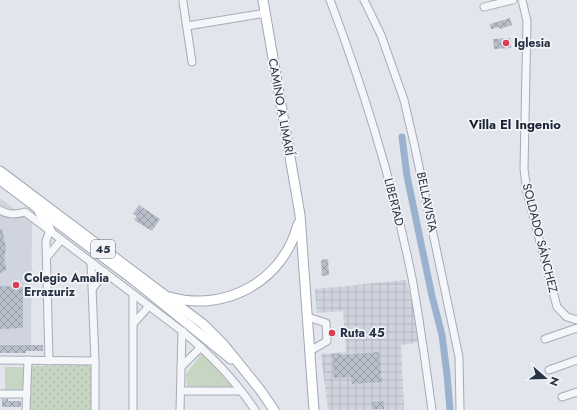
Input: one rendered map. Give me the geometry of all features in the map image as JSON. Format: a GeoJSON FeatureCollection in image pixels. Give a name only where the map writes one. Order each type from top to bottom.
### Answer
{"type":"FeatureCollection","features":[{"type":"Feature","properties":{"kind":"main road","name":"CAMINO A LIMARÍ"},"geometry":{"type":"LineString","coordinates":[[263,0],[300,215],[314,410]]}},
{"type":"Feature","properties":{"kind":"main road","name":"45"},"geometry":{"type":"LineString","coordinates":[[0,171],[203,324],[219,339],[261,391],[274,410]]}},
{"type":"Feature","properties":{"kind":"main road","name":"45"},"geometry":{"type":"LineString","coordinates":[[0,180],[131,278],[197,330],[242,369]]}},
{"type":"Feature","properties":{"kind":"main road"},"geometry":{"type":"LineString","coordinates":[[37,208],[50,230]]}},
{"type":"Feature","properties":{"kind":"main road","name":"CAMINO A LIMARÍ"},"geometry":{"type":"LineString","coordinates":[[166,296],[183,300],[203,301],[233,295],[252,286],[269,274],[289,250],[296,232],[300,215]]}},
{"type":"Feature","properties":{"kind":"main road"},"geometry":{"type":"LineString","coordinates":[[289,250],[303,253]]}},
{"type":"Feature","properties":{"kind":"main road"},"geometry":{"type":"LineString","coordinates":[[131,278],[166,296]]}},
{"type":"Feature","properties":{"kind":"street","name":"LIBERTAD"},"geometry":{"type":"LineString","coordinates":[[330,0],[364,97],[396,209],[412,280],[432,410]]}},
{"type":"Feature","properties":{"kind":"street","name":"BELLAVISTA"},"geometry":{"type":"LineString","coordinates":[[364,0],[381,36],[402,93],[414,143],[459,357],[460,410]]}},
{"type":"Feature","properties":{"kind":"street"},"geometry":{"type":"LineString","coordinates":[[484,7],[513,0]]}},
{"type":"Feature","properties":{"kind":"street","name":"SOLDADO SÁNCHEZ"},"geometry":{"type":"LineString","coordinates":[[522,0],[526,21],[524,169],[527,192],[558,307],[567,317],[577,320]]}},
{"type":"Feature","properties":{"kind":"street"},"geometry":{"type":"LineString","coordinates":[[183,2],[192,62]]}},
{"type":"Feature","properties":{"kind":"street"},"geometry":{"type":"LineString","coordinates":[[187,26],[266,14]]}},
{"type":"Feature","properties":{"kind":"street"},"geometry":{"type":"LineString","coordinates":[[0,210],[4,213],[16,215],[24,212],[50,230],[61,240],[182,331],[202,347],[241,390],[255,410]]}},
{"type":"Feature","properties":{"kind":"street"},"geometry":{"type":"LineString","coordinates":[[49,361],[46,241],[50,230]]}},
{"type":"Feature","properties":{"kind":"street"},"geometry":{"type":"LineString","coordinates":[[47,257],[61,240]]}},
{"type":"Feature","properties":{"kind":"street"},"geometry":{"type":"LineString","coordinates":[[91,262],[95,361],[95,410]]}},
{"type":"Feature","properties":{"kind":"street"},"geometry":{"type":"LineString","coordinates":[[93,288],[105,272]]}},
{"type":"Feature","properties":{"kind":"street"},"geometry":{"type":"LineString","coordinates":[[133,294],[133,410]]}},
{"type":"Feature","properties":{"kind":"street"},"geometry":{"type":"LineString","coordinates":[[133,324],[149,306]]}},
{"type":"Feature","properties":{"kind":"street"},"geometry":{"type":"LineString","coordinates":[[308,317],[326,323],[327,341],[310,351]]}},
{"type":"Feature","properties":{"kind":"street"},"geometry":{"type":"LineString","coordinates":[[545,339],[577,328]]}},
{"type":"Feature","properties":{"kind":"street"},"geometry":{"type":"LineString","coordinates":[[180,410],[182,331]]}},
{"type":"Feature","properties":{"kind":"street"},"geometry":{"type":"LineString","coordinates":[[181,367],[202,347]]}},
{"type":"Feature","properties":{"kind":"street"},"geometry":{"type":"LineString","coordinates":[[0,360],[95,361]]}},
{"type":"Feature","properties":{"kind":"street"},"geometry":{"type":"LineString","coordinates":[[26,410],[28,360]]}},
{"type":"Feature","properties":{"kind":"street"},"geometry":{"type":"LineString","coordinates":[[549,370],[577,360]]}},
{"type":"Feature","properties":{"kind":"street"},"geometry":{"type":"LineString","coordinates":[[181,391],[241,390]]}},
{"type":"Feature","properties":{"kind":"street"},"geometry":{"type":"LineString","coordinates":[[562,397],[577,392]]}},
{"type":"Feature","properties":{"kind":"street"},"geometry":{"type":"LineString","coordinates":[[0,394],[27,394]]}},
{"type":"Feature","properties":{"kind":"shaded area","name":"Colegio Amalia Errazuriz"},"geometry":{"type":"Polygon","coordinates":[[[0,198],[32,222],[31,347],[0,347],[0,198]]]}},
{"type":"Feature","properties":{"kind":"shaded area"},"geometry":{"type":"Polygon","coordinates":[[[406,280],[415,313],[420,342],[401,345],[404,410],[328,410],[321,354],[346,352],[343,311],[317,313],[315,289],[406,280]]]}},
{"type":"Feature","properties":{"kind":"green space"},"geometry":{"type":"Polygon","coordinates":[[[202,353],[235,389],[187,386],[186,374],[202,353]]]}},
{"type":"Feature","properties":{"kind":"green space"},"geometry":{"type":"Polygon","coordinates":[[[91,365],[91,410],[30,410],[31,366],[91,365]]]}},
{"type":"Feature","properties":{"kind":"green space"},"geometry":{"type":"Polygon","coordinates":[[[5,367],[23,367],[23,391],[5,391],[5,367]]]}},
{"type":"Feature","properties":{"kind":"building"},"geometry":{"type":"Polygon","coordinates":[[[510,18],[512,25],[500,29],[499,27],[491,29],[490,24],[510,18]]]}},
{"type":"Feature","properties":{"kind":"building"},"geometry":{"type":"Polygon","coordinates":[[[510,38],[511,48],[494,49],[493,39],[510,38]]]}},
{"type":"Feature","properties":{"kind":"building"},"geometry":{"type":"Polygon","coordinates":[[[139,205],[160,219],[152,231],[134,220],[137,216],[133,214],[139,205]]]}},
{"type":"Feature","properties":{"kind":"building"},"geometry":{"type":"Polygon","coordinates":[[[0,229],[2,229],[6,247],[4,263],[6,263],[6,270],[0,273],[0,229]]]}},
{"type":"Feature","properties":{"kind":"building"},"geometry":{"type":"Polygon","coordinates":[[[328,259],[329,275],[322,276],[321,260],[328,259]]]}},
{"type":"Feature","properties":{"kind":"building"},"geometry":{"type":"Polygon","coordinates":[[[0,286],[23,287],[23,328],[0,329],[0,286]]]}},
{"type":"Feature","properties":{"kind":"building"},"geometry":{"type":"Polygon","coordinates":[[[0,345],[43,345],[43,351],[26,351],[26,353],[0,353],[0,345]]]}},
{"type":"Feature","properties":{"kind":"building"},"geometry":{"type":"Polygon","coordinates":[[[379,352],[382,382],[352,384],[351,377],[334,378],[332,354],[341,353],[341,355],[379,352]]]}},
{"type":"Feature","properties":{"kind":"building"},"geometry":{"type":"Polygon","coordinates":[[[2,399],[8,399],[8,401],[21,401],[21,407],[2,407],[2,399]]]}},
{"type":"Feature","properties":{"kind":"building"},"geometry":{"type":"Polygon","coordinates":[[[384,401],[384,409],[373,409],[372,402],[384,401]]]}},
{"type":"Feature","properties":{"kind":"waterway"},"geometry":{"type":"LineString","coordinates":[[402,137],[407,176],[432,296],[442,335],[450,410]]}},
{"type":"Feature","properties":{"kind":"place","name":"Iglesia"},"geometry":{"type":"Point","coordinates":[506,43]}},
{"type":"Feature","properties":{"kind":"place","name":"Colegio Amalia Errazuriz"},"geometry":{"type":"Point","coordinates":[16,285]}},
{"type":"Feature","properties":{"kind":"place","name":"Ruta 45"},"geometry":{"type":"Point","coordinates":[332,333]}},
{"type":"Feature","properties":{"kind":"district","name":"Villa El Ingenio"},"geometry":{"type":"Point","coordinates":[515,124]}}]}
